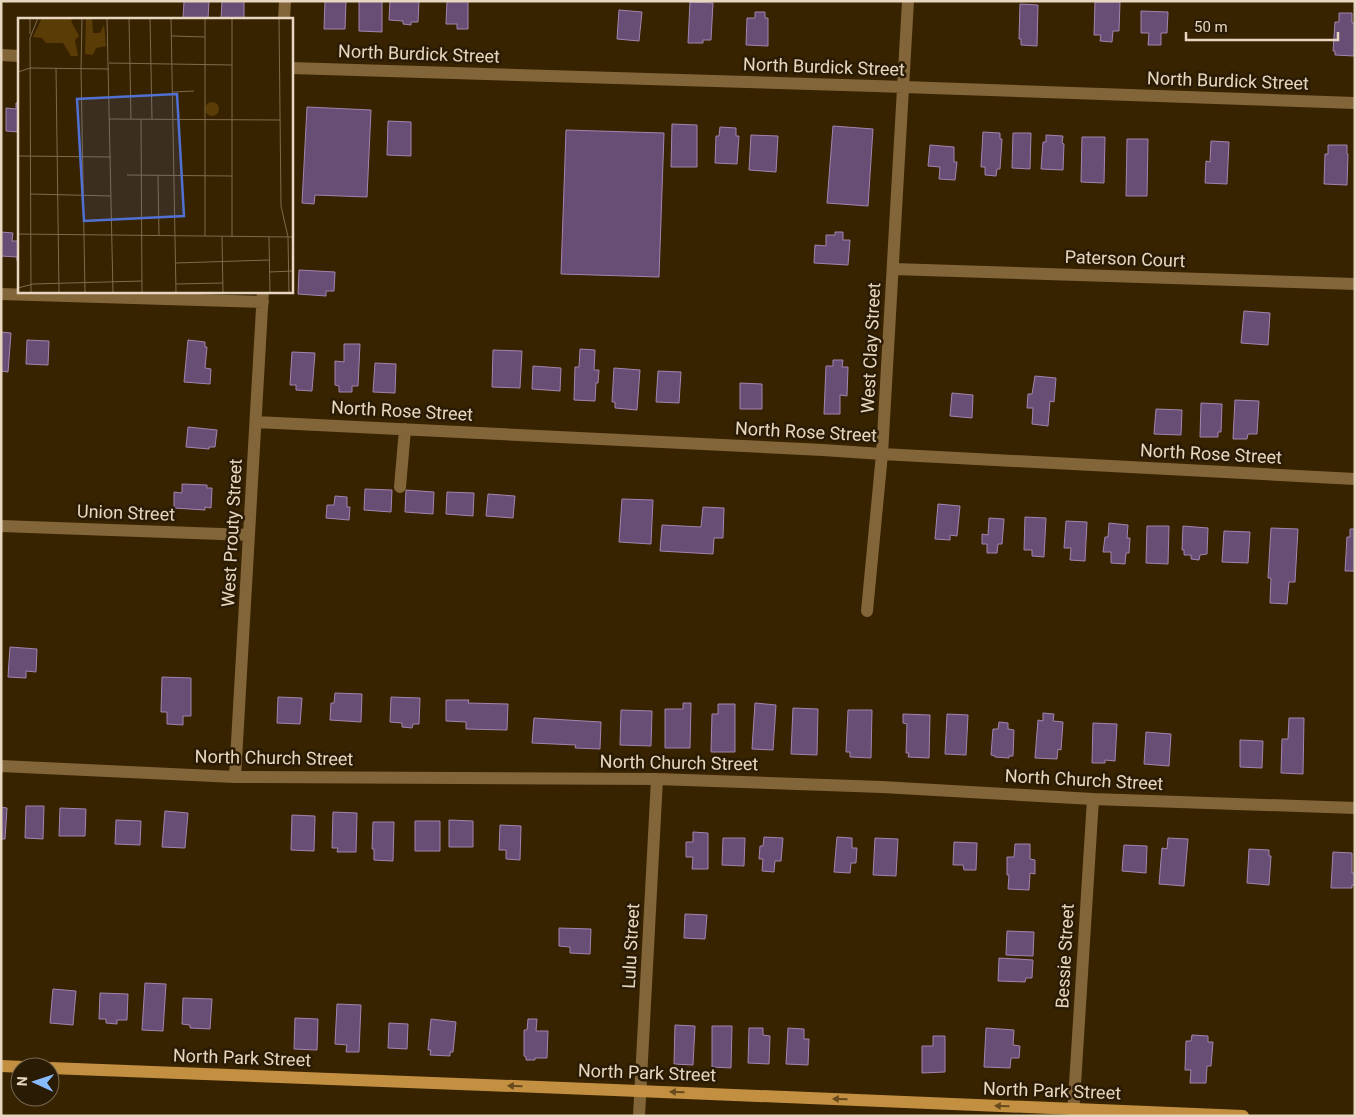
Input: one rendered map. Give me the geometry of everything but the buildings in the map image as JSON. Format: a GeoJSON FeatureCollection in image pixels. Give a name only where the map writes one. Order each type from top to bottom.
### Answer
{"type":"FeatureCollection","features":[{"type":"Feature","properties":{"kind":"main road","name":"North Park Street"},"geometry":{"type":"LineString","coordinates":[[60,1068],[640,1091],[1073,1112],[1243,1116]]}},
{"type":"Feature","properties":{"kind":"street"},"geometry":{"type":"LineString","coordinates":[[284,18],[285,1]]}},
{"type":"Feature","properties":{"kind":"street","name":"West Clay Street"},"geometry":{"type":"LineString","coordinates":[[867,610],[882,454],[908,1]]}},
{"type":"Feature","properties":{"kind":"street"},"geometry":{"type":"LineString","coordinates":[[1,55],[18,56]]}},
{"type":"Feature","properties":{"kind":"street","name":"North Burdick Street"},"geometry":{"type":"LineString","coordinates":[[292,68],[903,86],[1355,103]]}},
{"type":"Feature","properties":{"kind":"street","name":"Paterson Court"},"geometry":{"type":"LineString","coordinates":[[893,268],[1355,284]]}},
{"type":"Feature","properties":{"kind":"street"},"geometry":{"type":"LineString","coordinates":[[1,294],[263,297]]}},
{"type":"Feature","properties":{"kind":"street","name":"West Prouty Street"},"geometry":{"type":"LineString","coordinates":[[235,777],[263,297]]}},
{"type":"Feature","properties":{"kind":"street","name":"North Rose Street"},"geometry":{"type":"LineString","coordinates":[[256,422],[1355,479]]}},
{"type":"Feature","properties":{"kind":"street"},"geometry":{"type":"LineString","coordinates":[[400,487],[405,429]]}},
{"type":"Feature","properties":{"kind":"street","name":"Union Street"},"geometry":{"type":"LineString","coordinates":[[1,526],[249,535]]}},
{"type":"Feature","properties":{"kind":"street","name":"North Church Street"},"geometry":{"type":"LineString","coordinates":[[1,766],[235,777],[657,778],[882,787],[1092,799],[1355,808]]}},
{"type":"Feature","properties":{"kind":"street","name":"Lulu Street"},"geometry":{"type":"LineString","coordinates":[[639,1116],[657,778]]}},
{"type":"Feature","properties":{"kind":"street","name":"Bessie Street"},"geometry":{"type":"LineString","coordinates":[[1073,1112],[1092,799]]}}]}
